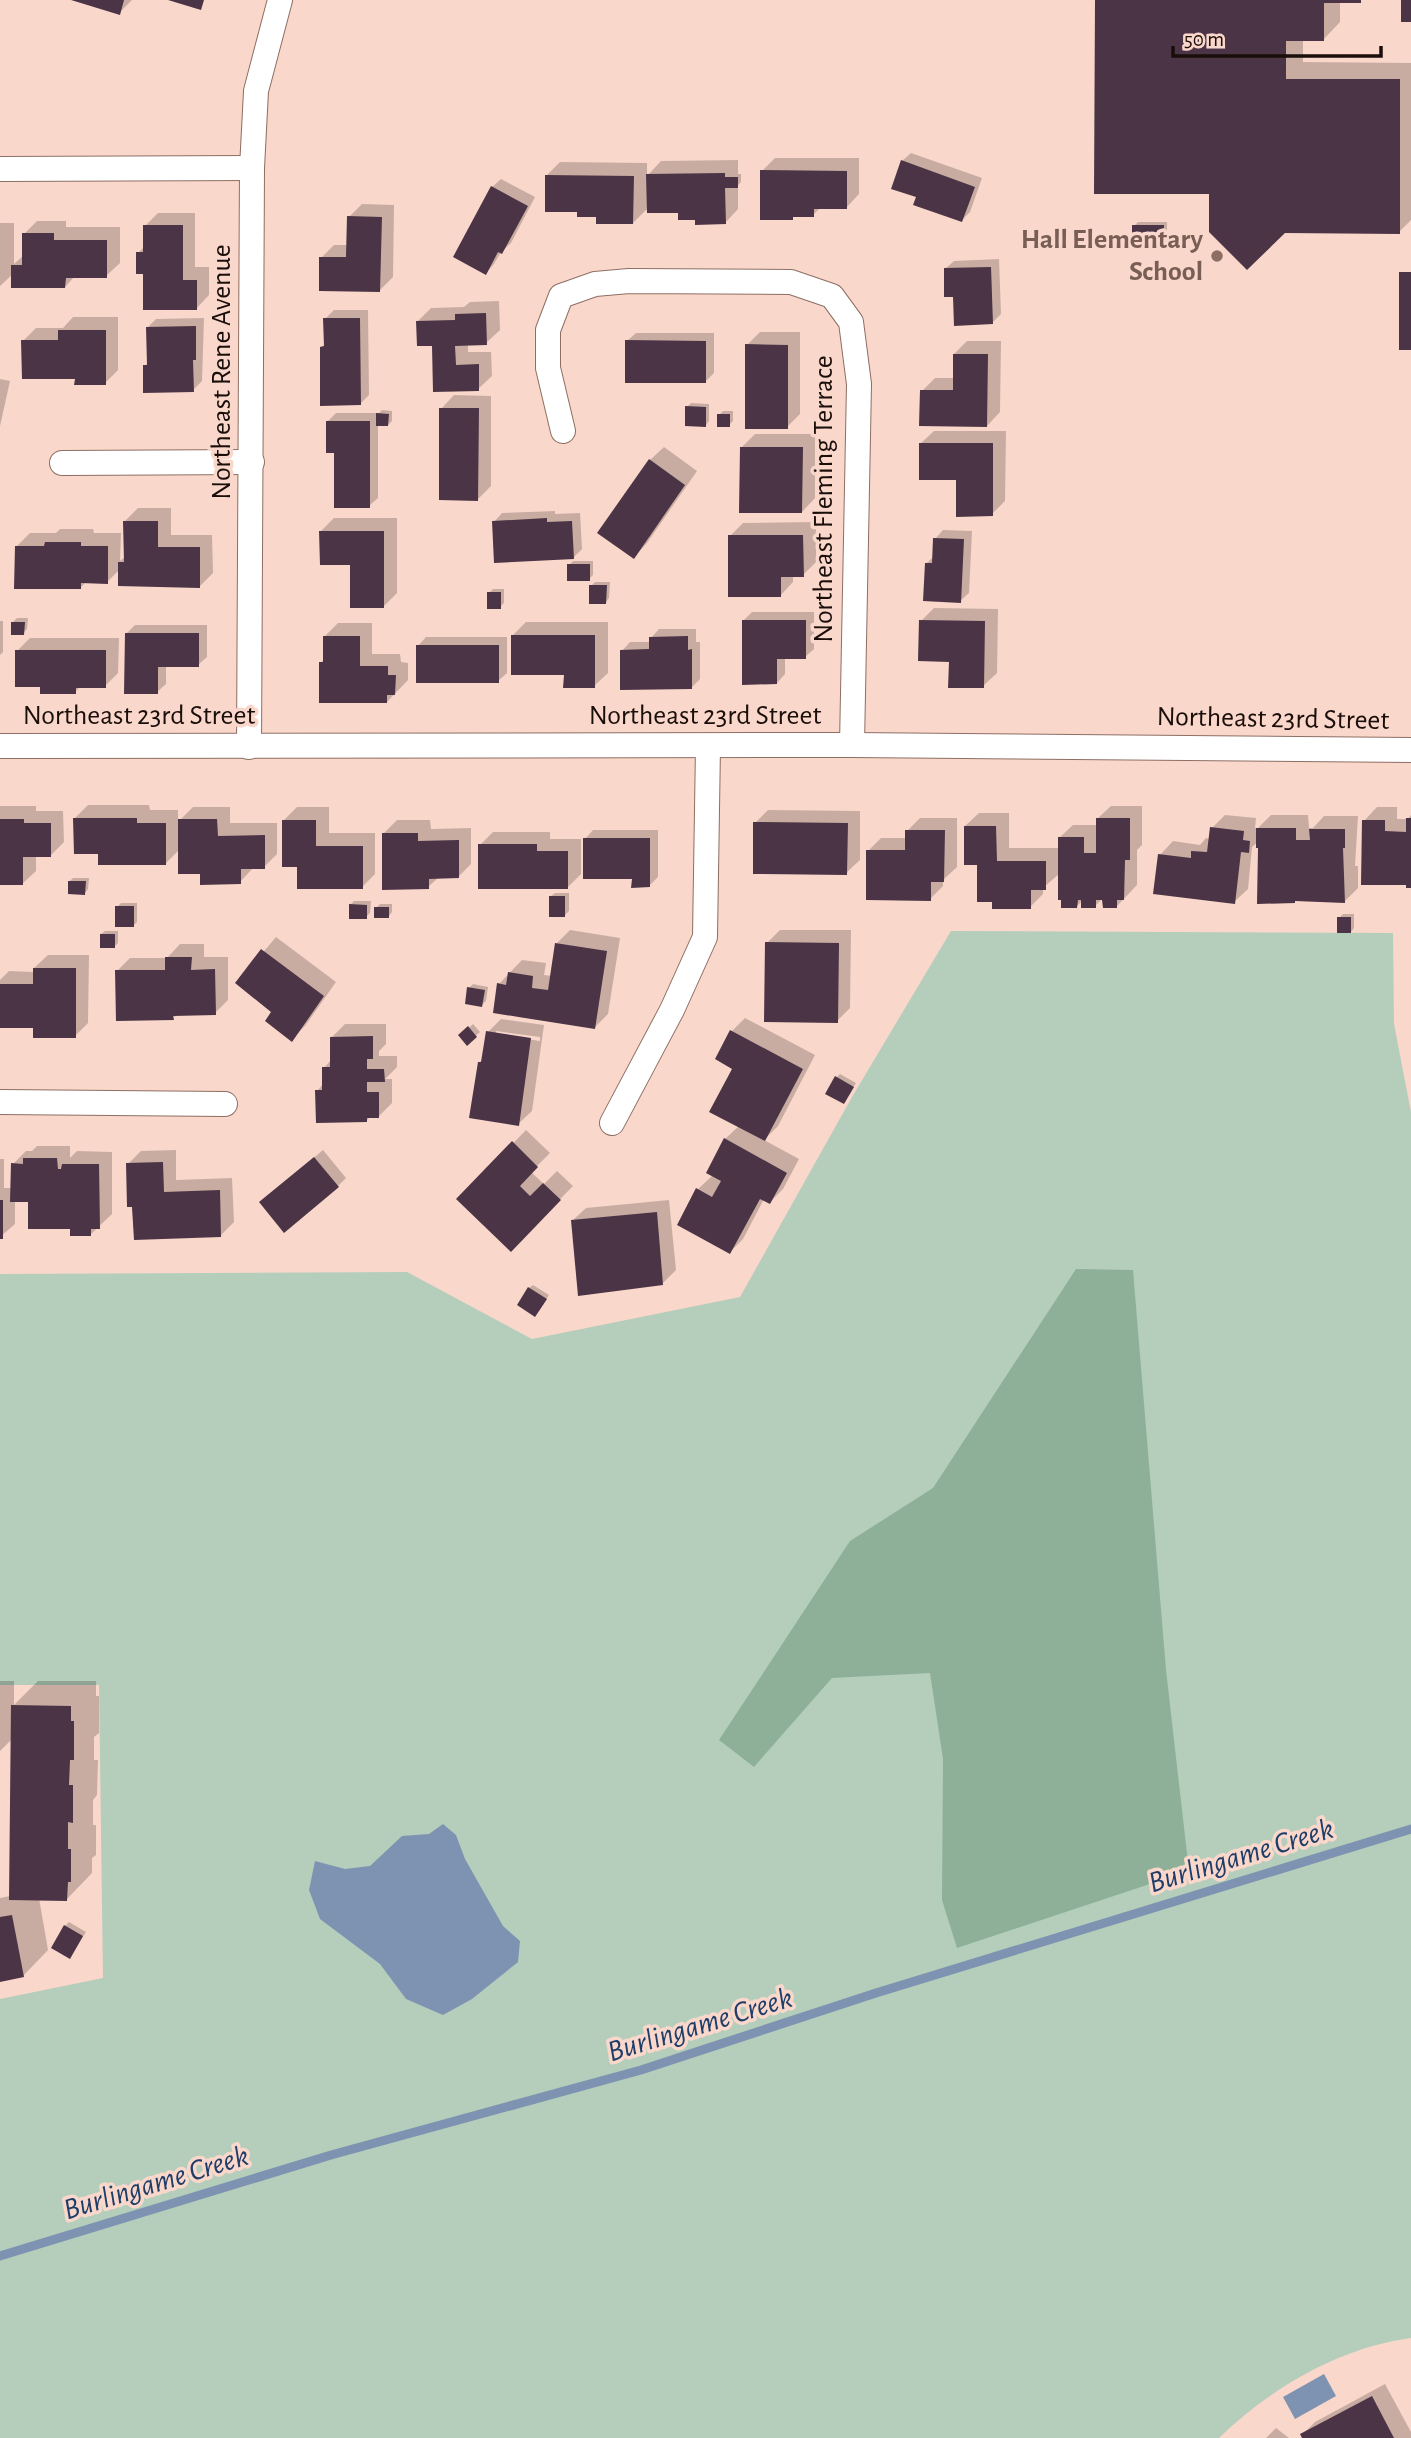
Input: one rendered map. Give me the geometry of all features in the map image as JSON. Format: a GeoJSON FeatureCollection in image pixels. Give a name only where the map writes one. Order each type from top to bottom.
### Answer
{"type":"FeatureCollection","features":[{"type":"Feature","properties":{"kind":"street","name":"Northeast Rene Avenue"},"geometry":{"type":"LineString","coordinates":[[249,747],[252,168],[256,91],[280,0]]}},
{"type":"Feature","properties":{"kind":"street"},"geometry":{"type":"LineString","coordinates":[[0,169],[252,168]]}},
{"type":"Feature","properties":{"kind":"street","name":"Northeast Fleming Terrace"},"geometry":{"type":"LineString","coordinates":[[563,431],[548,368],[548,330],[561,296],[595,284],[643,281],[791,282],[832,296],[851,322],[859,384],[852,745]]}},
{"type":"Feature","properties":{"kind":"street"},"geometry":{"type":"LineString","coordinates":[[62,463],[252,462]]}},
{"type":"Feature","properties":{"kind":"street","name":"Northeast 23rd Street"},"geometry":{"type":"LineString","coordinates":[[0,746],[852,745],[1411,750]]}},
{"type":"Feature","properties":{"kind":"street"},"geometry":{"type":"LineString","coordinates":[[612,1123],[672,1010],[705,937],[708,746]]}},
{"type":"Feature","properties":{"kind":"street"},"geometry":{"type":"LineString","coordinates":[[0,1102],[225,1104]]}},
{"type":"Feature","properties":{"kind":"green space"},"geometry":{"type":"Polygon","coordinates":[[[951,931],[1393,933],[1394,1024],[1411,1112],[1411,2338],[1358,2351],[1307,2373],[1261,2403],[1219,2438],[0,2438],[0,1999],[103,1978],[99,1685],[0,1685],[0,1274],[407,1272],[532,1339],[740,1297],[852,1097],[951,931]]]}},
{"type":"Feature","properties":{"kind":"green space"},"geometry":{"type":"Polygon","coordinates":[[[1076,1269],[1133,1270],[1166,1670],[1189,1871],[957,1948],[942,1900],[943,1759],[930,1673],[832,1678],[754,1767],[719,1740],[850,1541],[933,1488],[1076,1269]]]}},
{"type":"Feature","properties":{"kind":"water"},"geometry":{"type":"Polygon","coordinates":[[[443,1824],[456,1835],[465,1859],[503,1926],[520,1941],[518,1962],[472,1999],[443,2015],[406,1999],[380,1964],[320,1919],[309,1890],[315,1861],[345,1869],[370,1866],[402,1836],[429,1834],[443,1824]]]}},
{"type":"Feature","properties":{"kind":"water"},"geometry":{"type":"Polygon","coordinates":[[[1324,2374],[1336,2396],[1295,2419],[1283,2397],[1324,2374]]]}},
{"type":"Feature","properties":{"kind":"building"},"geometry":{"type":"Polygon","coordinates":[[[71,0],[124,0],[120,15],[71,0]]]}},
{"type":"Feature","properties":{"kind":"building"},"geometry":{"type":"Polygon","coordinates":[[[168,0],[204,0],[201,10],[168,0]]]}},
{"type":"Feature","properties":{"kind":"building"},"geometry":{"type":"Polygon","coordinates":[[[1095,0],[1361,0],[1361,3],[1324,3],[1324,41],[1286,41],[1286,79],[1400,79],[1400,234],[1285,233],[1247,270],[1209,232],[1209,194],[1094,194],[1095,0]]]}},
{"type":"Feature","properties":{"kind":"building"},"geometry":{"type":"Polygon","coordinates":[[[1401,0],[1411,0],[1411,22],[1401,22],[1401,0]]]}},
{"type":"Feature","properties":{"kind":"building"},"geometry":{"type":"Polygon","coordinates":[[[901,160],[975,187],[962,222],[913,205],[916,197],[891,189],[901,160]]]}},
{"type":"Feature","properties":{"kind":"building"},"geometry":{"type":"Polygon","coordinates":[[[760,170],[847,171],[847,209],[814,209],[814,217],[793,217],[793,220],[760,220],[760,170]]]}},
{"type":"Feature","properties":{"kind":"building"},"geometry":{"type":"Polygon","coordinates":[[[725,173],[725,177],[738,177],[738,188],[725,188],[726,224],[695,225],[695,220],[678,220],[678,213],[647,213],[646,174],[725,173]]]}},
{"type":"Feature","properties":{"kind":"building"},"geometry":{"type":"Polygon","coordinates":[[[545,175],[634,176],[633,224],[596,224],[596,217],[577,217],[577,212],[545,212],[545,175]]]}},
{"type":"Feature","properties":{"kind":"building"},"geometry":{"type":"Polygon","coordinates":[[[491,186],[528,206],[502,254],[498,252],[486,275],[453,257],[491,186]]]}},
{"type":"Feature","properties":{"kind":"building"},"geometry":{"type":"Polygon","coordinates":[[[347,216],[382,217],[380,292],[319,291],[319,257],[346,257],[347,216]]]}},
{"type":"Feature","properties":{"kind":"building"},"geometry":{"type":"Polygon","coordinates":[[[143,225],[183,225],[183,280],[197,280],[197,310],[143,310],[143,274],[136,274],[136,252],[143,252],[143,225]]]}},
{"type":"Feature","properties":{"kind":"building"},"geometry":{"type":"Polygon","coordinates":[[[1132,225],[1164,225],[1164,235],[1132,235],[1132,225]]]}},
{"type":"Feature","properties":{"kind":"building"},"geometry":{"type":"Polygon","coordinates":[[[22,233],[54,233],[54,240],[107,240],[107,278],[66,278],[65,288],[11,288],[11,265],[22,265],[22,233]]]}},
{"type":"Feature","properties":{"kind":"building"},"geometry":{"type":"Polygon","coordinates":[[[991,267],[993,324],[954,326],[953,297],[944,297],[944,268],[991,267]]]}},
{"type":"Feature","properties":{"kind":"building"},"geometry":{"type":"Polygon","coordinates":[[[1399,272],[1411,272],[1411,350],[1399,350],[1399,272]]]}},
{"type":"Feature","properties":{"kind":"building"},"geometry":{"type":"Polygon","coordinates":[[[486,313],[487,345],[455,346],[456,365],[479,364],[479,391],[433,392],[432,346],[417,346],[416,321],[455,320],[455,314],[486,313]]]}},
{"type":"Feature","properties":{"kind":"building"},"geometry":{"type":"Polygon","coordinates":[[[323,318],[360,318],[361,405],[320,406],[323,318]]]}},
{"type":"Feature","properties":{"kind":"building"},"geometry":{"type":"Polygon","coordinates":[[[196,326],[194,392],[143,393],[143,365],[147,365],[146,327],[196,326]]]}},
{"type":"Feature","properties":{"kind":"building"},"geometry":{"type":"Polygon","coordinates":[[[58,330],[106,330],[106,385],[74,385],[75,379],[22,379],[21,340],[58,340],[58,330]]]}},
{"type":"Feature","properties":{"kind":"building"},"geometry":{"type":"Polygon","coordinates":[[[625,340],[706,341],[706,383],[625,383],[625,340]]]}},
{"type":"Feature","properties":{"kind":"building"},"geometry":{"type":"Polygon","coordinates":[[[745,344],[788,345],[788,429],[745,429],[745,344]]]}},
{"type":"Feature","properties":{"kind":"building"},"geometry":{"type":"Polygon","coordinates":[[[953,354],[988,354],[987,427],[919,426],[920,390],[953,390],[953,354]]]}},
{"type":"Feature","properties":{"kind":"building"},"geometry":{"type":"Polygon","coordinates":[[[685,406],[706,407],[706,427],[685,426],[685,406]]]}},
{"type":"Feature","properties":{"kind":"building"},"geometry":{"type":"Polygon","coordinates":[[[439,408],[479,408],[478,501],[439,500],[439,408]]]}},
{"type":"Feature","properties":{"kind":"building"},"geometry":{"type":"Polygon","coordinates":[[[376,413],[389,414],[388,426],[376,426],[376,413]]]}},
{"type":"Feature","properties":{"kind":"building"},"geometry":{"type":"Polygon","coordinates":[[[717,414],[730,414],[730,427],[717,427],[717,414]]]}},
{"type":"Feature","properties":{"kind":"building"},"geometry":{"type":"Polygon","coordinates":[[[326,421],[370,421],[370,508],[334,508],[334,453],[326,453],[326,421]]]}},
{"type":"Feature","properties":{"kind":"building"},"geometry":{"type":"Polygon","coordinates":[[[919,443],[993,443],[993,516],[956,517],[956,480],[919,480],[919,443]]]}},
{"type":"Feature","properties":{"kind":"building"},"geometry":{"type":"Polygon","coordinates":[[[740,447],[803,447],[802,513],[739,513],[740,447]]]}},
{"type":"Feature","properties":{"kind":"building"},"geometry":{"type":"Polygon","coordinates":[[[649,459],[685,485],[634,559],[597,533],[649,459]]]}},
{"type":"Feature","properties":{"kind":"building"},"geometry":{"type":"Polygon","coordinates":[[[547,518],[547,522],[572,521],[574,559],[494,563],[492,521],[547,518]]]}},
{"type":"Feature","properties":{"kind":"building"},"geometry":{"type":"Polygon","coordinates":[[[123,521],[158,521],[158,547],[200,547],[200,588],[118,586],[118,562],[124,562],[123,521]]]}},
{"type":"Feature","properties":{"kind":"building"},"geometry":{"type":"Polygon","coordinates":[[[319,531],[384,531],[384,608],[350,608],[350,565],[320,565],[319,531]]]}},
{"type":"Feature","properties":{"kind":"building"},"geometry":{"type":"Polygon","coordinates":[[[728,535],[803,535],[804,577],[781,577],[781,597],[728,597],[728,535]]]}},
{"type":"Feature","properties":{"kind":"building"},"geometry":{"type":"Polygon","coordinates":[[[933,538],[964,539],[961,603],[923,601],[925,563],[932,563],[933,538]]]}},
{"type":"Feature","properties":{"kind":"building"},"geometry":{"type":"Polygon","coordinates":[[[45,542],[81,542],[81,546],[108,546],[108,584],[81,583],[81,589],[14,589],[15,546],[44,546],[45,542]]]}},
{"type":"Feature","properties":{"kind":"building"},"geometry":{"type":"Polygon","coordinates":[[[567,564],[590,564],[590,581],[567,581],[567,564]]]}},
{"type":"Feature","properties":{"kind":"building"},"geometry":{"type":"Polygon","coordinates":[[[589,585],[607,585],[606,604],[589,604],[589,585]]]}},
{"type":"Feature","properties":{"kind":"building"},"geometry":{"type":"Polygon","coordinates":[[[487,592],[501,592],[501,609],[487,609],[487,592]]]}},
{"type":"Feature","properties":{"kind":"building"},"geometry":{"type":"Polygon","coordinates":[[[742,620],[806,620],[806,659],[777,659],[777,684],[742,685],[742,620]]]}},
{"type":"Feature","properties":{"kind":"building"},"geometry":{"type":"Polygon","coordinates":[[[919,620],[985,621],[984,688],[948,688],[949,662],[918,661],[919,620]]]}},
{"type":"Feature","properties":{"kind":"building"},"geometry":{"type":"Polygon","coordinates":[[[11,622],[25,622],[24,635],[11,635],[11,622]]]}},
{"type":"Feature","properties":{"kind":"building"},"geometry":{"type":"Polygon","coordinates":[[[125,633],[199,633],[199,667],[158,667],[158,694],[124,694],[125,633]]]}},
{"type":"Feature","properties":{"kind":"building"},"geometry":{"type":"Polygon","coordinates":[[[511,635],[595,635],[595,688],[563,688],[564,675],[511,675],[511,635]]]}},
{"type":"Feature","properties":{"kind":"building"},"geometry":{"type":"Polygon","coordinates":[[[323,636],[360,636],[360,666],[388,666],[388,675],[396,675],[395,695],[387,695],[387,703],[319,703],[319,662],[323,662],[323,636]]]}},
{"type":"Feature","properties":{"kind":"building"},"geometry":{"type":"Polygon","coordinates":[[[688,636],[688,650],[692,649],[692,689],[620,690],[620,650],[649,649],[649,637],[688,636]]]}},
{"type":"Feature","properties":{"kind":"building"},"geometry":{"type":"Polygon","coordinates":[[[416,645],[499,645],[499,683],[416,683],[416,645]]]}},
{"type":"Feature","properties":{"kind":"building"},"geometry":{"type":"Polygon","coordinates":[[[15,650],[106,650],[106,688],[76,688],[76,694],[40,694],[40,687],[15,687],[15,650]]]}},
{"type":"Feature","properties":{"kind":"building"},"geometry":{"type":"Polygon","coordinates":[[[73,818],[137,818],[137,823],[166,823],[166,865],[98,865],[98,854],[74,854],[73,818]]]}},
{"type":"Feature","properties":{"kind":"building"},"geometry":{"type":"Polygon","coordinates":[[[1096,818],[1130,818],[1130,860],[1125,860],[1124,900],[1117,900],[1117,908],[1103,908],[1102,900],[1096,900],[1096,908],[1081,908],[1081,900],[1078,900],[1077,908],[1061,908],[1061,900],[1058,900],[1058,837],[1084,837],[1084,853],[1096,853],[1096,818]]]}},
{"type":"Feature","properties":{"kind":"building"},"geometry":{"type":"Polygon","coordinates":[[[1406,818],[1411,818],[1411,888],[1406,888],[1406,885],[1361,885],[1362,820],[1385,820],[1385,831],[1406,832],[1406,818]]]}},
{"type":"Feature","properties":{"kind":"building"},"geometry":{"type":"Polygon","coordinates":[[[0,819],[24,819],[24,823],[51,823],[51,857],[23,857],[23,885],[0,885],[0,819]]]}},
{"type":"Feature","properties":{"kind":"building"},"geometry":{"type":"Polygon","coordinates":[[[178,819],[217,819],[218,836],[265,835],[265,869],[241,869],[241,884],[200,885],[200,874],[178,874],[178,819]]]}},
{"type":"Feature","properties":{"kind":"building"},"geometry":{"type":"Polygon","coordinates":[[[282,820],[316,820],[316,846],[363,846],[363,889],[297,889],[297,867],[282,867],[282,820]]]}},
{"type":"Feature","properties":{"kind":"building"},"geometry":{"type":"Polygon","coordinates":[[[753,822],[848,823],[847,875],[753,874],[753,822]]]}},
{"type":"Feature","properties":{"kind":"building"},"geometry":{"type":"Polygon","coordinates":[[[964,826],[996,826],[997,861],[1046,861],[1046,890],[1031,890],[1031,909],[992,909],[992,902],[977,902],[977,865],[964,865],[964,826]]]}},
{"type":"Feature","properties":{"kind":"building"},"geometry":{"type":"Polygon","coordinates":[[[1210,827],[1244,831],[1243,840],[1250,841],[1249,853],[1241,852],[1235,904],[1153,894],[1158,854],[1191,858],[1191,851],[1207,852],[1210,827]]]}},
{"type":"Feature","properties":{"kind":"building"},"geometry":{"type":"Polygon","coordinates":[[[1256,828],[1296,828],[1296,840],[1310,840],[1309,829],[1345,829],[1345,903],[1295,901],[1257,904],[1256,828]]]}},
{"type":"Feature","properties":{"kind":"building"},"geometry":{"type":"Polygon","coordinates":[[[905,830],[945,830],[944,882],[931,882],[931,901],[866,900],[866,850],[905,850],[905,830]]]}},
{"type":"Feature","properties":{"kind":"building"},"geometry":{"type":"Polygon","coordinates":[[[382,833],[418,833],[418,841],[459,840],[459,878],[429,879],[429,889],[382,890],[382,833]]]}},
{"type":"Feature","properties":{"kind":"building"},"geometry":{"type":"Polygon","coordinates":[[[583,838],[650,838],[650,887],[631,888],[632,879],[583,879],[583,838]]]}},
{"type":"Feature","properties":{"kind":"building"},"geometry":{"type":"Polygon","coordinates":[[[478,844],[537,844],[537,851],[568,851],[568,889],[478,889],[478,844]]]}},
{"type":"Feature","properties":{"kind":"building"},"geometry":{"type":"Polygon","coordinates":[[[68,881],[86,881],[85,895],[68,894],[68,881]]]}},
{"type":"Feature","properties":{"kind":"building"},"geometry":{"type":"Polygon","coordinates":[[[549,896],[565,896],[565,917],[549,917],[549,896]]]}},
{"type":"Feature","properties":{"kind":"building"},"geometry":{"type":"Polygon","coordinates":[[[349,904],[367,905],[367,919],[349,919],[349,904]]]}},
{"type":"Feature","properties":{"kind":"building"},"geometry":{"type":"Polygon","coordinates":[[[115,906],[134,906],[134,927],[115,927],[115,906]]]}},
{"type":"Feature","properties":{"kind":"building"},"geometry":{"type":"Polygon","coordinates":[[[374,907],[389,907],[389,918],[374,918],[374,907]]]}},
{"type":"Feature","properties":{"kind":"building"},"geometry":{"type":"Polygon","coordinates":[[[1337,917],[1351,917],[1351,933],[1337,933],[1337,917]]]}},
{"type":"Feature","properties":{"kind":"building"},"geometry":{"type":"Polygon","coordinates":[[[100,934],[115,934],[115,948],[100,948],[100,934]]]}},
{"type":"Feature","properties":{"kind":"building"},"geometry":{"type":"Polygon","coordinates":[[[765,942],[839,943],[838,1023],[764,1022],[765,942]]]}},
{"type":"Feature","properties":{"kind":"building"},"geometry":{"type":"Polygon","coordinates":[[[555,943],[607,951],[595,1029],[493,1013],[497,983],[506,985],[508,972],[533,976],[532,988],[548,990],[555,943]]]}},
{"type":"Feature","properties":{"kind":"building"},"geometry":{"type":"Polygon","coordinates":[[[261,949],[324,996],[292,1042],[265,1021],[271,1012],[235,983],[261,949]]]}},
{"type":"Feature","properties":{"kind":"building"},"geometry":{"type":"Polygon","coordinates":[[[165,957],[192,957],[191,970],[215,969],[216,1015],[173,1016],[174,1020],[116,1021],[115,970],[165,970],[165,957]]]}},
{"type":"Feature","properties":{"kind":"building"},"geometry":{"type":"Polygon","coordinates":[[[33,968],[76,968],[76,1038],[33,1038],[33,1028],[0,1028],[0,984],[33,984],[33,968]]]}},
{"type":"Feature","properties":{"kind":"building"},"geometry":{"type":"Polygon","coordinates":[[[467,987],[485,990],[482,1007],[465,1004],[467,987]]]}},
{"type":"Feature","properties":{"kind":"building"},"geometry":{"type":"Polygon","coordinates":[[[468,1026],[477,1037],[467,1046],[458,1035],[468,1026]]]}},
{"type":"Feature","properties":{"kind":"building"},"geometry":{"type":"Polygon","coordinates":[[[730,1030],[803,1069],[765,1141],[709,1112],[732,1069],[715,1059],[730,1030]]]}},
{"type":"Feature","properties":{"kind":"building"},"geometry":{"type":"Polygon","coordinates":[[[486,1031],[531,1038],[519,1126],[469,1118],[486,1031]]]}},
{"type":"Feature","properties":{"kind":"building"},"geometry":{"type":"Polygon","coordinates":[[[373,1036],[373,1059],[367,1059],[367,1069],[384,1069],[385,1082],[367,1082],[367,1092],[379,1092],[379,1118],[367,1118],[367,1122],[316,1123],[315,1090],[322,1090],[322,1067],[330,1067],[330,1037],[373,1036]]]}},
{"type":"Feature","properties":{"kind":"building"},"geometry":{"type":"Polygon","coordinates":[[[835,1076],[854,1087],[844,1104],[825,1094],[835,1076]]]}},
{"type":"Feature","properties":{"kind":"building"},"geometry":{"type":"Polygon","coordinates":[[[724,1138],[787,1173],[770,1204],[760,1199],[730,1254],[677,1225],[696,1188],[712,1197],[721,1181],[706,1173],[724,1138]]]}},
{"type":"Feature","properties":{"kind":"building"},"geometry":{"type":"Polygon","coordinates":[[[512,1141],[538,1167],[520,1186],[530,1196],[543,1183],[561,1200],[511,1252],[456,1199],[512,1141]]]}},
{"type":"Feature","properties":{"kind":"building"},"geometry":{"type":"Polygon","coordinates":[[[314,1157],[339,1187],[284,1233],[259,1202],[314,1157]]]}},
{"type":"Feature","properties":{"kind":"building"},"geometry":{"type":"Polygon","coordinates":[[[23,1158],[57,1158],[58,1169],[61,1169],[62,1164],[99,1164],[100,1229],[91,1229],[91,1236],[70,1236],[70,1229],[28,1229],[28,1202],[10,1202],[11,1163],[23,1164],[23,1158]]]}},
{"type":"Feature","properties":{"kind":"building"},"geometry":{"type":"Polygon","coordinates":[[[163,1162],[164,1192],[220,1190],[221,1237],[134,1240],[132,1207],[127,1207],[126,1163],[163,1162]]]}},
{"type":"Feature","properties":{"kind":"building"},"geometry":{"type":"Polygon","coordinates":[[[0,1200],[3,1200],[3,1239],[0,1239],[0,1200]]]}},
{"type":"Feature","properties":{"kind":"building"},"geometry":{"type":"Polygon","coordinates":[[[657,1212],[663,1285],[578,1296],[571,1220],[657,1212]]]}},
{"type":"Feature","properties":{"kind":"building"},"geometry":{"type":"Polygon","coordinates":[[[528,1287],[547,1299],[535,1317],[517,1305],[528,1287]]]}},
{"type":"Feature","properties":{"kind":"building"},"geometry":{"type":"Polygon","coordinates":[[[11,1705],[71,1706],[71,1721],[74,1721],[74,1760],[70,1760],[69,1785],[73,1785],[73,1823],[68,1822],[71,1882],[68,1882],[67,1901],[9,1900],[11,1705]]]}},
{"type":"Feature","properties":{"kind":"building"},"geometry":{"type":"Polygon","coordinates":[[[12,1915],[24,1977],[0,1982],[0,1917],[12,1915]]]}},
{"type":"Feature","properties":{"kind":"building"},"geometry":{"type":"Polygon","coordinates":[[[64,1925],[83,1936],[70,1959],[51,1948],[64,1925]]]}},
{"type":"Feature","properties":{"kind":"building"},"geometry":{"type":"Polygon","coordinates":[[[1372,2396],[1394,2438],[1302,2438],[1300,2434],[1372,2396]]]}},
{"type":"Feature","properties":{"kind":"waterway","name":"Burlingame Creek"},"geometry":{"type":"LineString","coordinates":[[0,2256],[331,2155],[641,2070],[876,1993],[1411,1829]]}},
{"type":"Feature","properties":{"kind":"place","name":"Hall Elementary School"},"geometry":{"type":"Point","coordinates":[1217,256]}}]}
